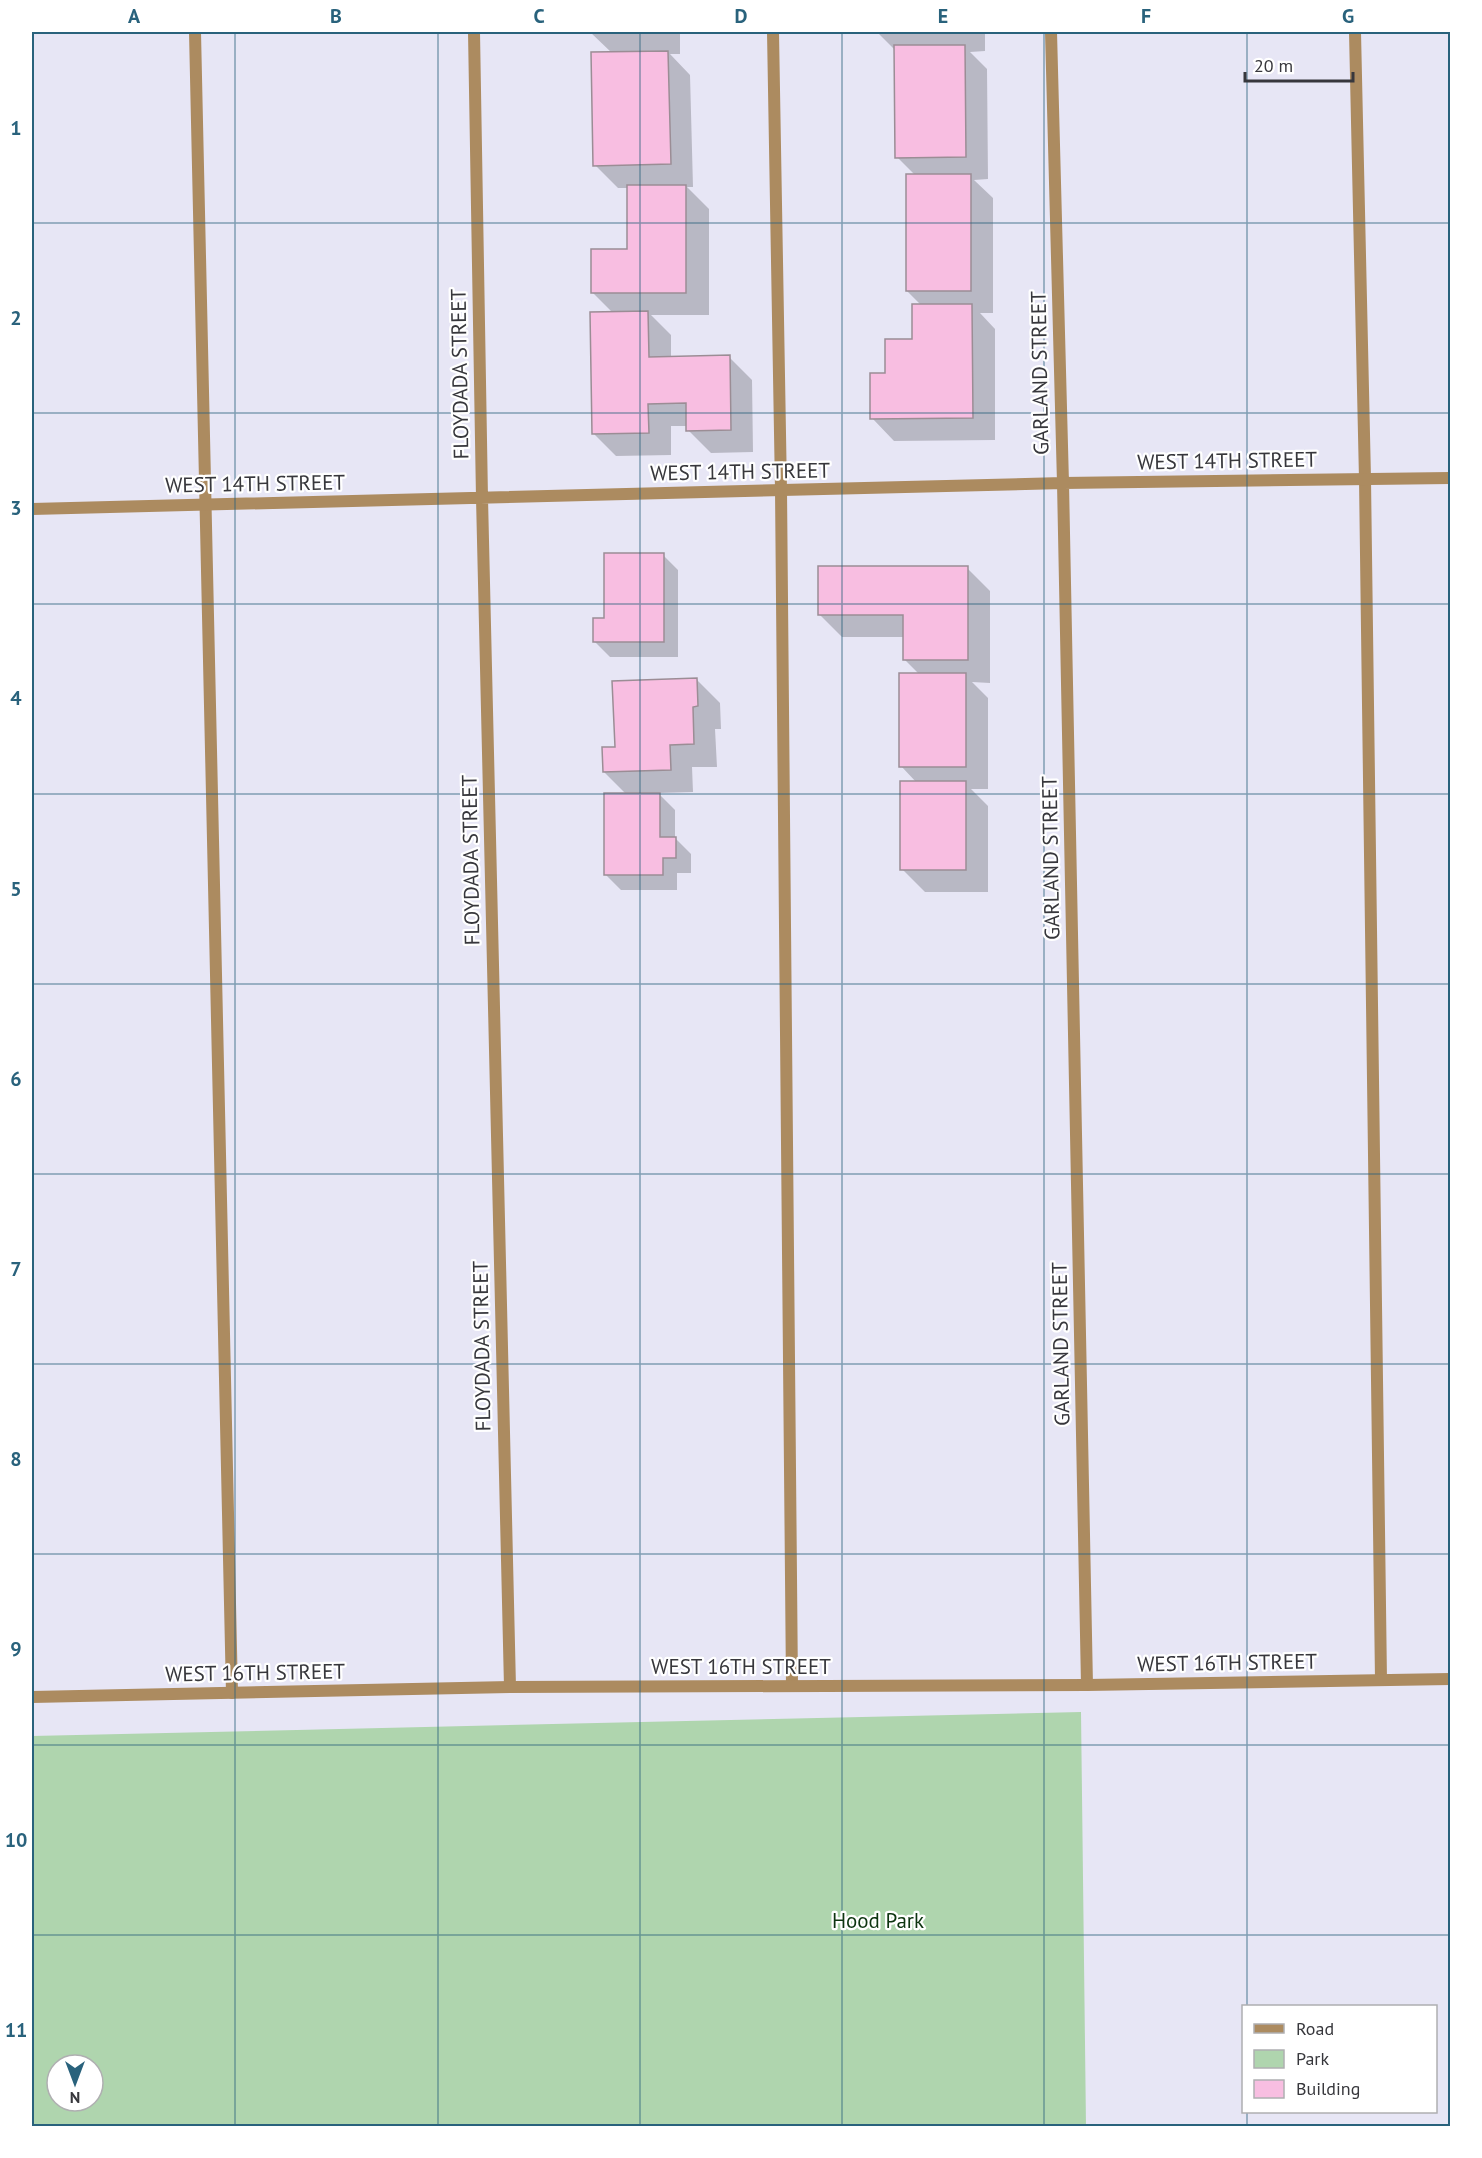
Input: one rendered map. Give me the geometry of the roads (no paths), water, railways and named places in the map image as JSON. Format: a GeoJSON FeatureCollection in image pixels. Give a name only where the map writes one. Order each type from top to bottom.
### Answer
{"type":"FeatureCollection","features":[{"type":"Feature","properties":{"kind":"street"},"geometry":{"type":"LineString","coordinates":[[195,32],[232,1693]]}},
{"type":"Feature","properties":{"kind":"street","name":"FLOYDADA STREET"},"geometry":{"type":"LineString","coordinates":[[474,32],[482,498],[510,1687]]}},
{"type":"Feature","properties":{"kind":"street"},"geometry":{"type":"LineString","coordinates":[[773,32],[781,490],[792,1686]]}},
{"type":"Feature","properties":{"kind":"street","name":"GARLAND STREET"},"geometry":{"type":"LineString","coordinates":[[1051,32],[1063,483],[1087,1685]]}},
{"type":"Feature","properties":{"kind":"street"},"geometry":{"type":"LineString","coordinates":[[1355,32],[1365,479],[1381,1680]]}},
{"type":"Feature","properties":{"kind":"street","name":"WEST 14TH STREET"},"geometry":{"type":"LineString","coordinates":[[32,509],[1063,483],[1450,478]]}},
{"type":"Feature","properties":{"kind":"street","name":"WEST 16TH STREET"},"geometry":{"type":"LineString","coordinates":[[32,1697],[510,1687],[1087,1685],[1450,1679]]}},
{"type":"Feature","properties":{"kind":"park label","name":"Hood Park"},"geometry":{"type":"Point","coordinates":[878,1921]}}]}
